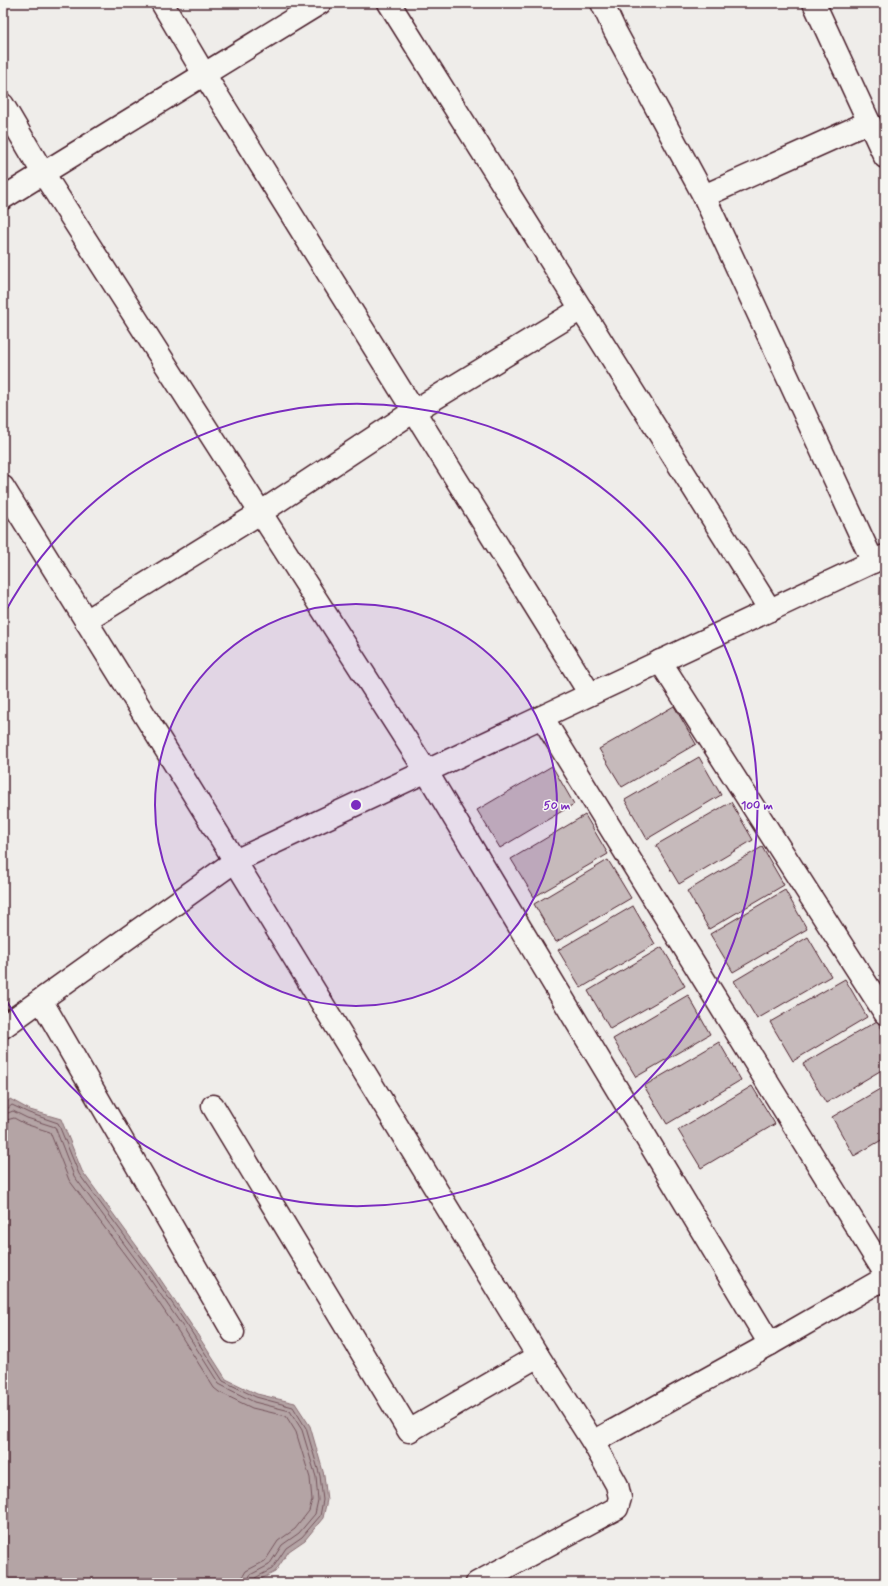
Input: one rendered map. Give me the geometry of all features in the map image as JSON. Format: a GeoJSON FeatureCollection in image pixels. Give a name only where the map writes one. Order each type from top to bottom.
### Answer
{"type":"FeatureCollection","features":[{"type":"Feature","properties":{"kind":"street"},"geometry":{"type":"LineString","coordinates":[[162,3],[204,74],[590,694]]}},
{"type":"Feature","properties":{"kind":"street"},"geometry":{"type":"LineString","coordinates":[[3,198],[320,3]]}},
{"type":"Feature","properties":{"kind":"street"},"geometry":{"type":"LineString","coordinates":[[389,3],[770,610]]}},
{"type":"Feature","properties":{"kind":"street"},"geometry":{"type":"LineString","coordinates":[[3,1027],[235,861],[879,559],[704,196],[615,31],[602,3]]}},
{"type":"Feature","properties":{"kind":"street"},"geometry":{"type":"LineString","coordinates":[[814,3],[885,157]]}},
{"type":"Feature","properties":{"kind":"street"},"geometry":{"type":"LineString","coordinates":[[3,105],[43,173],[426,771],[770,1344]]}},
{"type":"Feature","properties":{"kind":"street"},"geometry":{"type":"LineString","coordinates":[[704,196],[869,122]]}},
{"type":"Feature","properties":{"kind":"street"},"geometry":{"type":"LineString","coordinates":[[86,621],[260,513],[414,411],[581,309]]}},
{"type":"Feature","properties":{"kind":"street"},"geometry":{"type":"LineString","coordinates":[[3,487],[235,861],[538,1356],[593,1442],[616,1485],[620,1498],[617,1508],[477,1583]]}},
{"type":"Feature","properties":{"kind":"street"},"geometry":{"type":"LineString","coordinates":[[660,661],[885,1013]]}},
{"type":"Feature","properties":{"kind":"street"},"geometry":{"type":"LineString","coordinates":[[542,717],[885,1273]]}},
{"type":"Feature","properties":{"kind":"street"},"geometry":{"type":"LineString","coordinates":[[41,1000],[233,1332]]}},
{"type":"Feature","properties":{"kind":"street"},"geometry":{"type":"LineString","coordinates":[[213,1106],[409,1431],[538,1356]]}},
{"type":"Feature","properties":{"kind":"street"},"geometry":{"type":"LineString","coordinates":[[593,1442],[770,1344],[885,1278]]}},
{"type":"Feature","properties":{"kind":"water"},"geometry":{"type":"Polygon","coordinates":[[[10,1099],[30,1110],[61,1119],[82,1171],[152,1267],[226,1379],[257,1394],[295,1403],[310,1426],[324,1475],[327,1500],[323,1518],[305,1540],[289,1551],[275,1572],[253,1583],[3,1583],[3,1108],[10,1099]]]}},
{"type":"Feature","properties":{"kind":"building"},"geometry":{"type":"Polygon","coordinates":[[[674,706],[696,744],[622,787],[599,749],[674,706]]]}},
{"type":"Feature","properties":{"kind":"building"},"geometry":{"type":"Polygon","coordinates":[[[699,757],[721,795],[647,839],[625,800],[699,757]]]}},
{"type":"Feature","properties":{"kind":"building"},"geometry":{"type":"Polygon","coordinates":[[[552,766],[574,804],[500,848],[477,810],[552,766]]]}},
{"type":"Feature","properties":{"kind":"building"},"geometry":{"type":"Polygon","coordinates":[[[731,802],[753,840],[679,884],[656,845],[731,802]]]}},
{"type":"Feature","properties":{"kind":"building"},"geometry":{"type":"Polygon","coordinates":[[[585,815],[608,854],[534,897],[511,859],[585,815]]]}},
{"type":"Feature","properties":{"kind":"building"},"geometry":{"type":"Polygon","coordinates":[[[762,847],[784,885],[709,929],[687,891],[762,847]]]}},
{"type":"Feature","properties":{"kind":"building"},"geometry":{"type":"Polygon","coordinates":[[[608,860],[631,898],[556,942],[534,904],[608,860]]]}},
{"type":"Feature","properties":{"kind":"building"},"geometry":{"type":"Polygon","coordinates":[[[785,890],[807,929],[733,972],[710,934],[785,890]]]}},
{"type":"Feature","properties":{"kind":"building"},"geometry":{"type":"Polygon","coordinates":[[[633,906],[655,944],[581,988],[558,950],[633,906]]]}},
{"type":"Feature","properties":{"kind":"building"},"geometry":{"type":"Polygon","coordinates":[[[808,937],[831,976],[757,1019],[734,981],[808,937]]]}},
{"type":"Feature","properties":{"kind":"building"},"geometry":{"type":"Polygon","coordinates":[[[662,947],[685,986],[610,1029],[588,991],[662,947]]]}},
{"type":"Feature","properties":{"kind":"building"},"geometry":{"type":"Polygon","coordinates":[[[845,979],[867,1017],[793,1061],[770,1022],[845,979]]]}},
{"type":"Feature","properties":{"kind":"building"},"geometry":{"type":"Polygon","coordinates":[[[688,995],[710,1034],[636,1077],[613,1039],[688,995]]]}},
{"type":"Feature","properties":{"kind":"building"},"geometry":{"type":"Polygon","coordinates":[[[877,1021],[885,1034],[885,1068],[826,1103],[803,1064],[877,1021]]]}},
{"type":"Feature","properties":{"kind":"building"},"geometry":{"type":"Polygon","coordinates":[[[719,1042],[741,1080],[667,1124],[644,1086],[719,1042]]]}},
{"type":"Feature","properties":{"kind":"building"},"geometry":{"type":"Polygon","coordinates":[[[752,1086],[775,1124],[701,1168],[678,1130],[752,1086]]]}},
{"type":"Feature","properties":{"kind":"building"},"geometry":{"type":"Polygon","coordinates":[[[885,1086],[885,1138],[854,1156],[832,1117],[885,1086]]]}}]}
